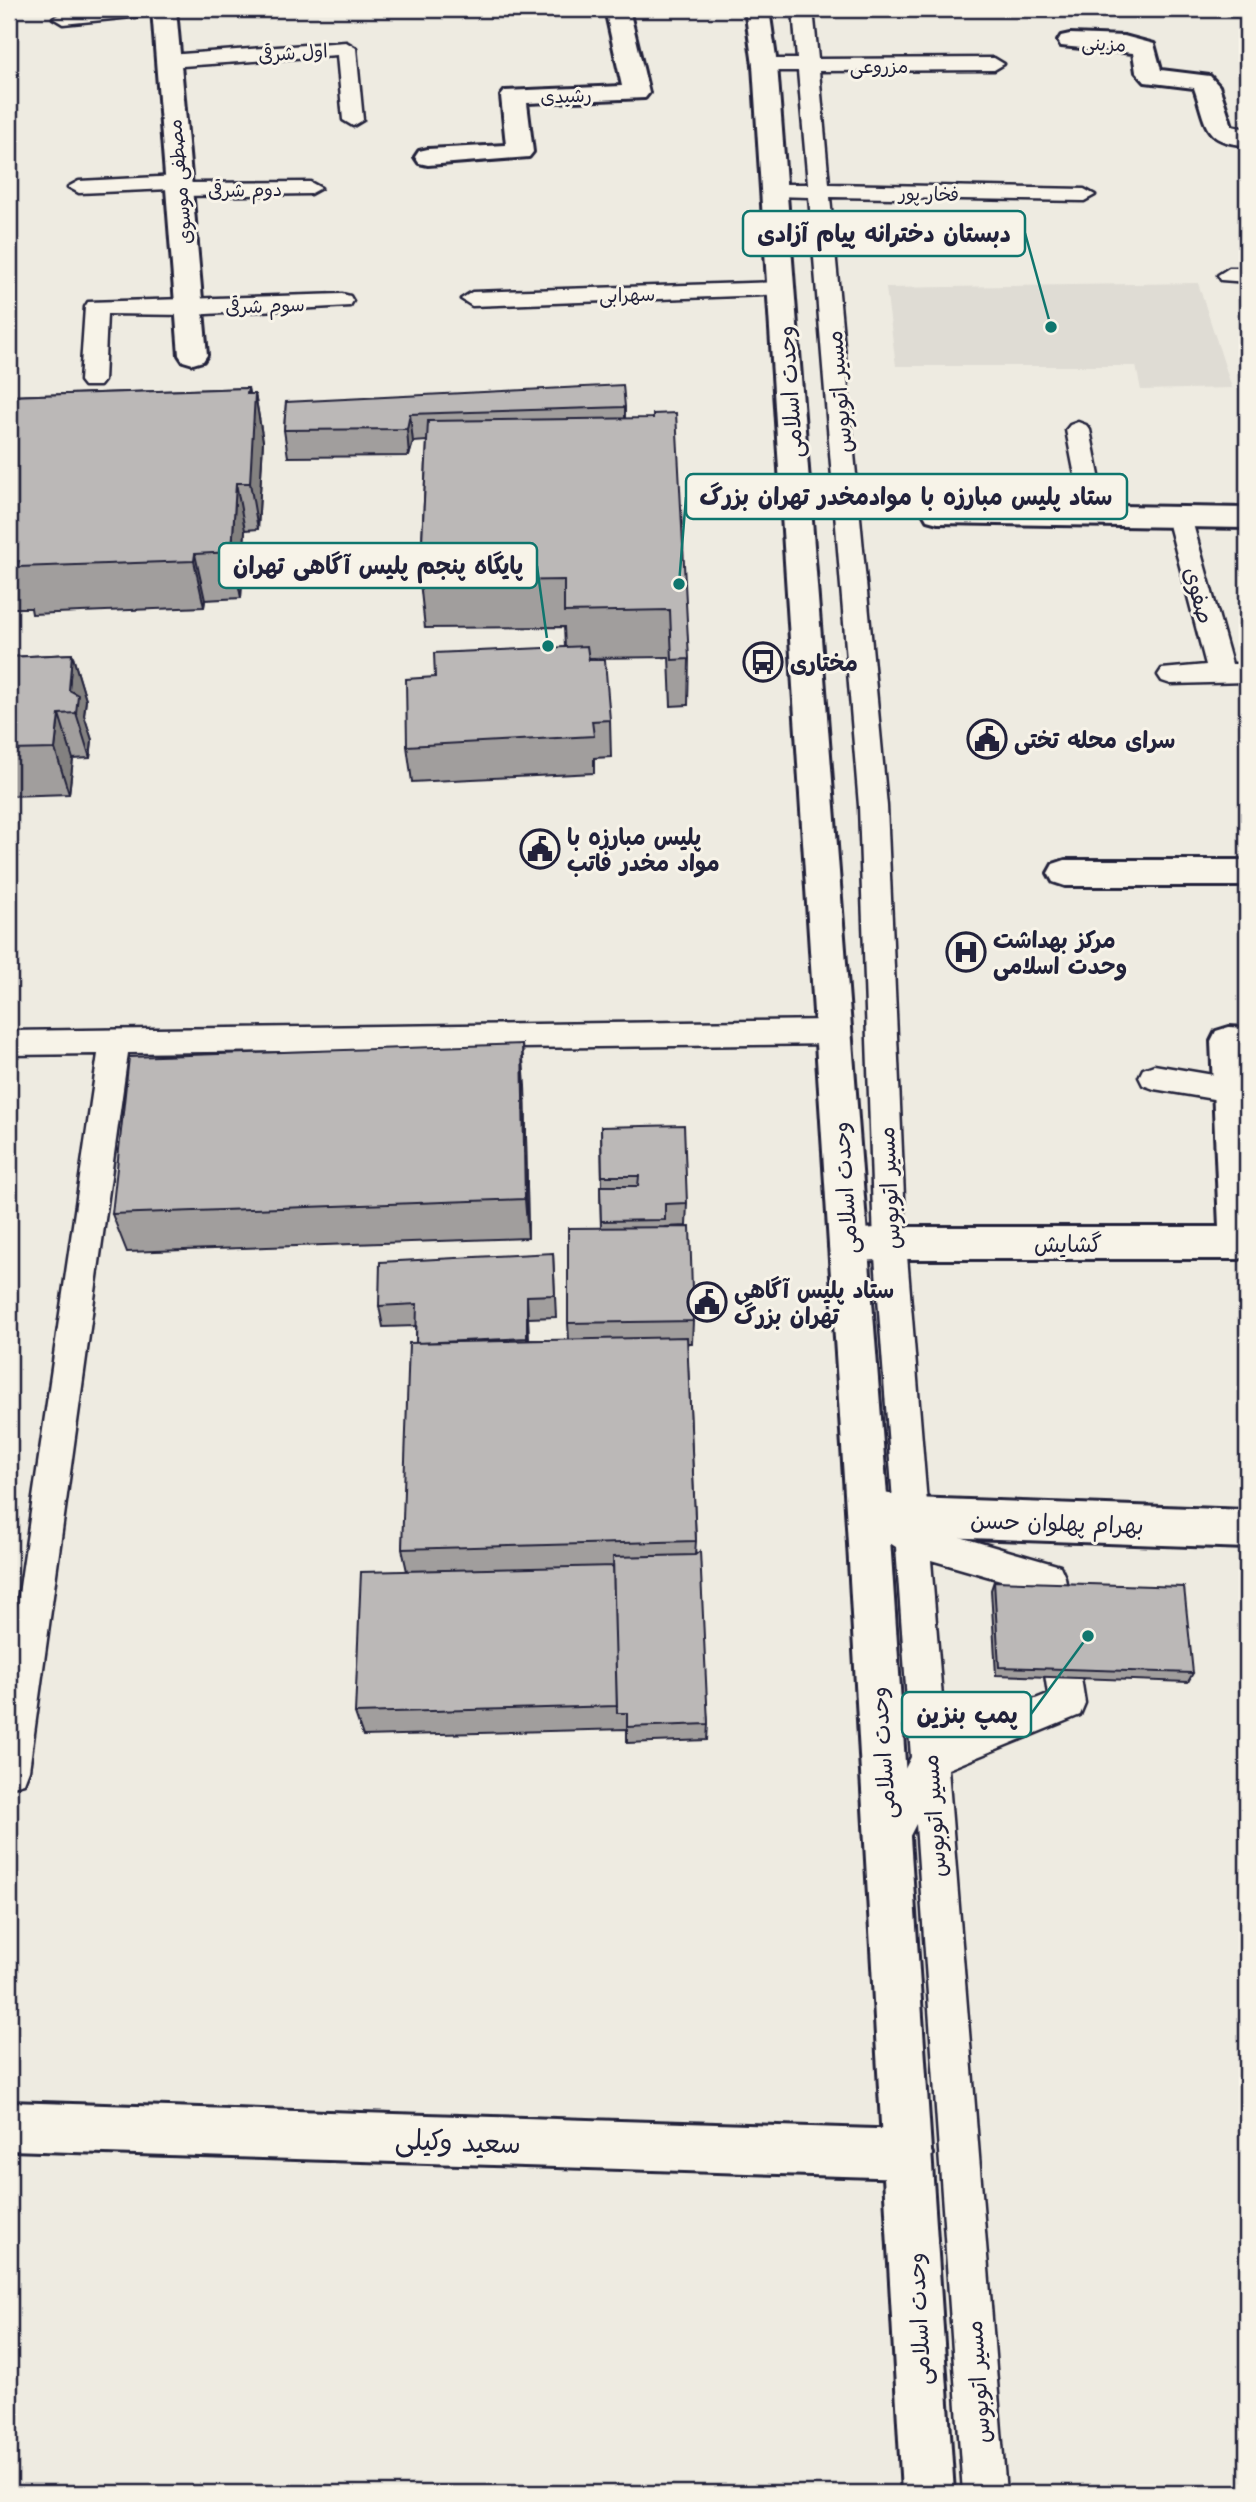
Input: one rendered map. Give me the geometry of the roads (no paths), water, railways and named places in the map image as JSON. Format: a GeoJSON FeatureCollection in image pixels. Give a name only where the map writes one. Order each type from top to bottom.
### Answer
{"type":"FeatureCollection","features":[{"type":"Feature","properties":{"kind":"street","name":"مصطفی موسوی"},"geometry":{"type":"LineString","coordinates":[[164,9],[193,355]]}},
{"type":"Feature","properties":{"kind":"street","name":"رشیدی"},"geometry":{"type":"LineString","coordinates":[[428,157],[520,152],[514,96],[636,93],[617,9]]}},
{"type":"Feature","properties":{"kind":"street","name":"وحدت اسلامی"},"geometry":{"type":"LineString","coordinates":[[757,9],[765,65],[782,289],[867,1509],[928,2493]]}},
{"type":"Feature","properties":{"kind":"street","name":"مزینی"},"geometry":{"type":"LineString","coordinates":[[1070,41],[1135,44],[1144,49],[1149,72],[1154,77],[1201,81],[1206,86],[1220,130],[1230,136],[1247,137]]}},
{"type":"Feature","properties":{"kind":"street"},"geometry":{"type":"LineString","coordinates":[[938,513],[1247,518]]}},
{"type":"Feature","properties":{"kind":"street"},"geometry":{"type":"LineString","coordinates":[[1065,873],[1247,873]]}},
{"type":"Feature","properties":{"kind":"street","name":"گشایش"},"geometry":{"type":"LineString","coordinates":[[848,1246],[890,1243],[1239,1242],[1242,1194],[1231,1090],[1229,1041],[1247,1042]]}},
{"type":"Feature","properties":{"kind":"street","name":"بهرام پهلوان حسن"},"geometry":{"type":"LineString","coordinates":[[867,1509],[913,1528],[1247,1529]]}},
{"type":"Feature","properties":{"kind":"street","name":"سعید وکیلی"},"geometry":{"type":"LineString","coordinates":[[9,2126],[908,2154]]}},
{"type":"Feature","properties":{"kind":"lane"},"geometry":{"type":"LineString","coordinates":[[63,18],[152,9]]}},
{"type":"Feature","properties":{"kind":"lane","name":"مسیر اتوبوس"},"geometry":{"type":"LineString","coordinates":[[803,9],[873,806],[890,1243],[985,2493]]}},
{"type":"Feature","properties":{"kind":"lane"},"geometry":{"type":"LineString","coordinates":[[1235,10],[1247,10]]}},
{"type":"Feature","properties":{"kind":"lane","name":"اول شرقی"},"geometry":{"type":"LineString","coordinates":[[168,61],[346,48],[353,120]]}},
{"type":"Feature","properties":{"kind":"lane","name":"مزروعی"},"geometry":{"type":"LineString","coordinates":[[765,65],[994,64]]}},
{"type":"Feature","properties":{"kind":"lane","name":"دوم شرقی"},"geometry":{"type":"LineString","coordinates":[[79,187],[310,188]]}},
{"type":"Feature","properties":{"kind":"lane","name":"فخار پور"},"geometry":{"type":"LineString","coordinates":[[774,190],[1084,195]]}},
{"type":"Feature","properties":{"kind":"lane","name":"سهرابی"},"geometry":{"type":"LineString","coordinates":[[472,299],[782,289]]}},
{"type":"Feature","properties":{"kind":"lane","name":"سوم شرقی"},"geometry":{"type":"LineString","coordinates":[[92,381],[96,307],[189,308],[342,301]]}},
{"type":"Feature","properties":{"kind":"lane"},"geometry":{"type":"LineString","coordinates":[[1078,430],[1095,516]]}},
{"type":"Feature","properties":{"kind":"lane","name":"صفوی"},"geometry":{"type":"LineString","coordinates":[[1179,517],[1221,673]]}},
{"type":"Feature","properties":{"kind":"lane"},"geometry":{"type":"LineString","coordinates":[[1171,674],[1247,673]]}},
{"type":"Feature","properties":{"kind":"lane"},"geometry":{"type":"LineString","coordinates":[[9,1043],[833,1032]]}},
{"type":"Feature","properties":{"kind":"lane"},"geometry":{"type":"LineString","coordinates":[[11,1770],[115,1041]]}},
{"type":"Feature","properties":{"kind":"lane"},"geometry":{"type":"LineString","coordinates":[[1154,1076],[1231,1090]]}},
{"type":"Feature","properties":{"kind":"lane"},"geometry":{"type":"LineString","coordinates":[[888,1841],[929,1759],[1067,1703],[1048,1577],[913,1528]]}},
{"type":"Feature","properties":{"kind":"place","name":"دبستان دخترانه پیام آزادی"},"geometry":{"type":"Point","coordinates":[1051,327]}},
{"type":"Feature","properties":{"kind":"place","name":"ستاد پلیس مبارزه با موادمخدر تهران بزرگ"},"geometry":{"type":"Point","coordinates":[679,584]}},
{"type":"Feature","properties":{"kind":"place","name":"پایگاه پنجم پلیس آگاهی تهران"},"geometry":{"type":"Point","coordinates":[548,646]}},
{"type":"Feature","properties":{"kind":"place","name":"مختاری"},"geometry":{"type":"Point","coordinates":[763,662]}},
{"type":"Feature","properties":{"kind":"place","name":"سرای محله تختی"},"geometry":{"type":"Point","coordinates":[987,739]}},
{"type":"Feature","properties":{"kind":"place","name":"پلیس مبارزه با مواد مخدر فاتب"},"geometry":{"type":"Point","coordinates":[540,849]}},
{"type":"Feature","properties":{"kind":"place","name":"مرکز بهداشت وحدت اسلامی"},"geometry":{"type":"Point","coordinates":[966,952]}},
{"type":"Feature","properties":{"kind":"place","name":"ستاد پلیس آگاهی تهران بزرگ"},"geometry":{"type":"Point","coordinates":[707,1302]}},
{"type":"Feature","properties":{"kind":"place","name":"پمپ بنزین"},"geometry":{"type":"Point","coordinates":[1088,1636]}}]}
